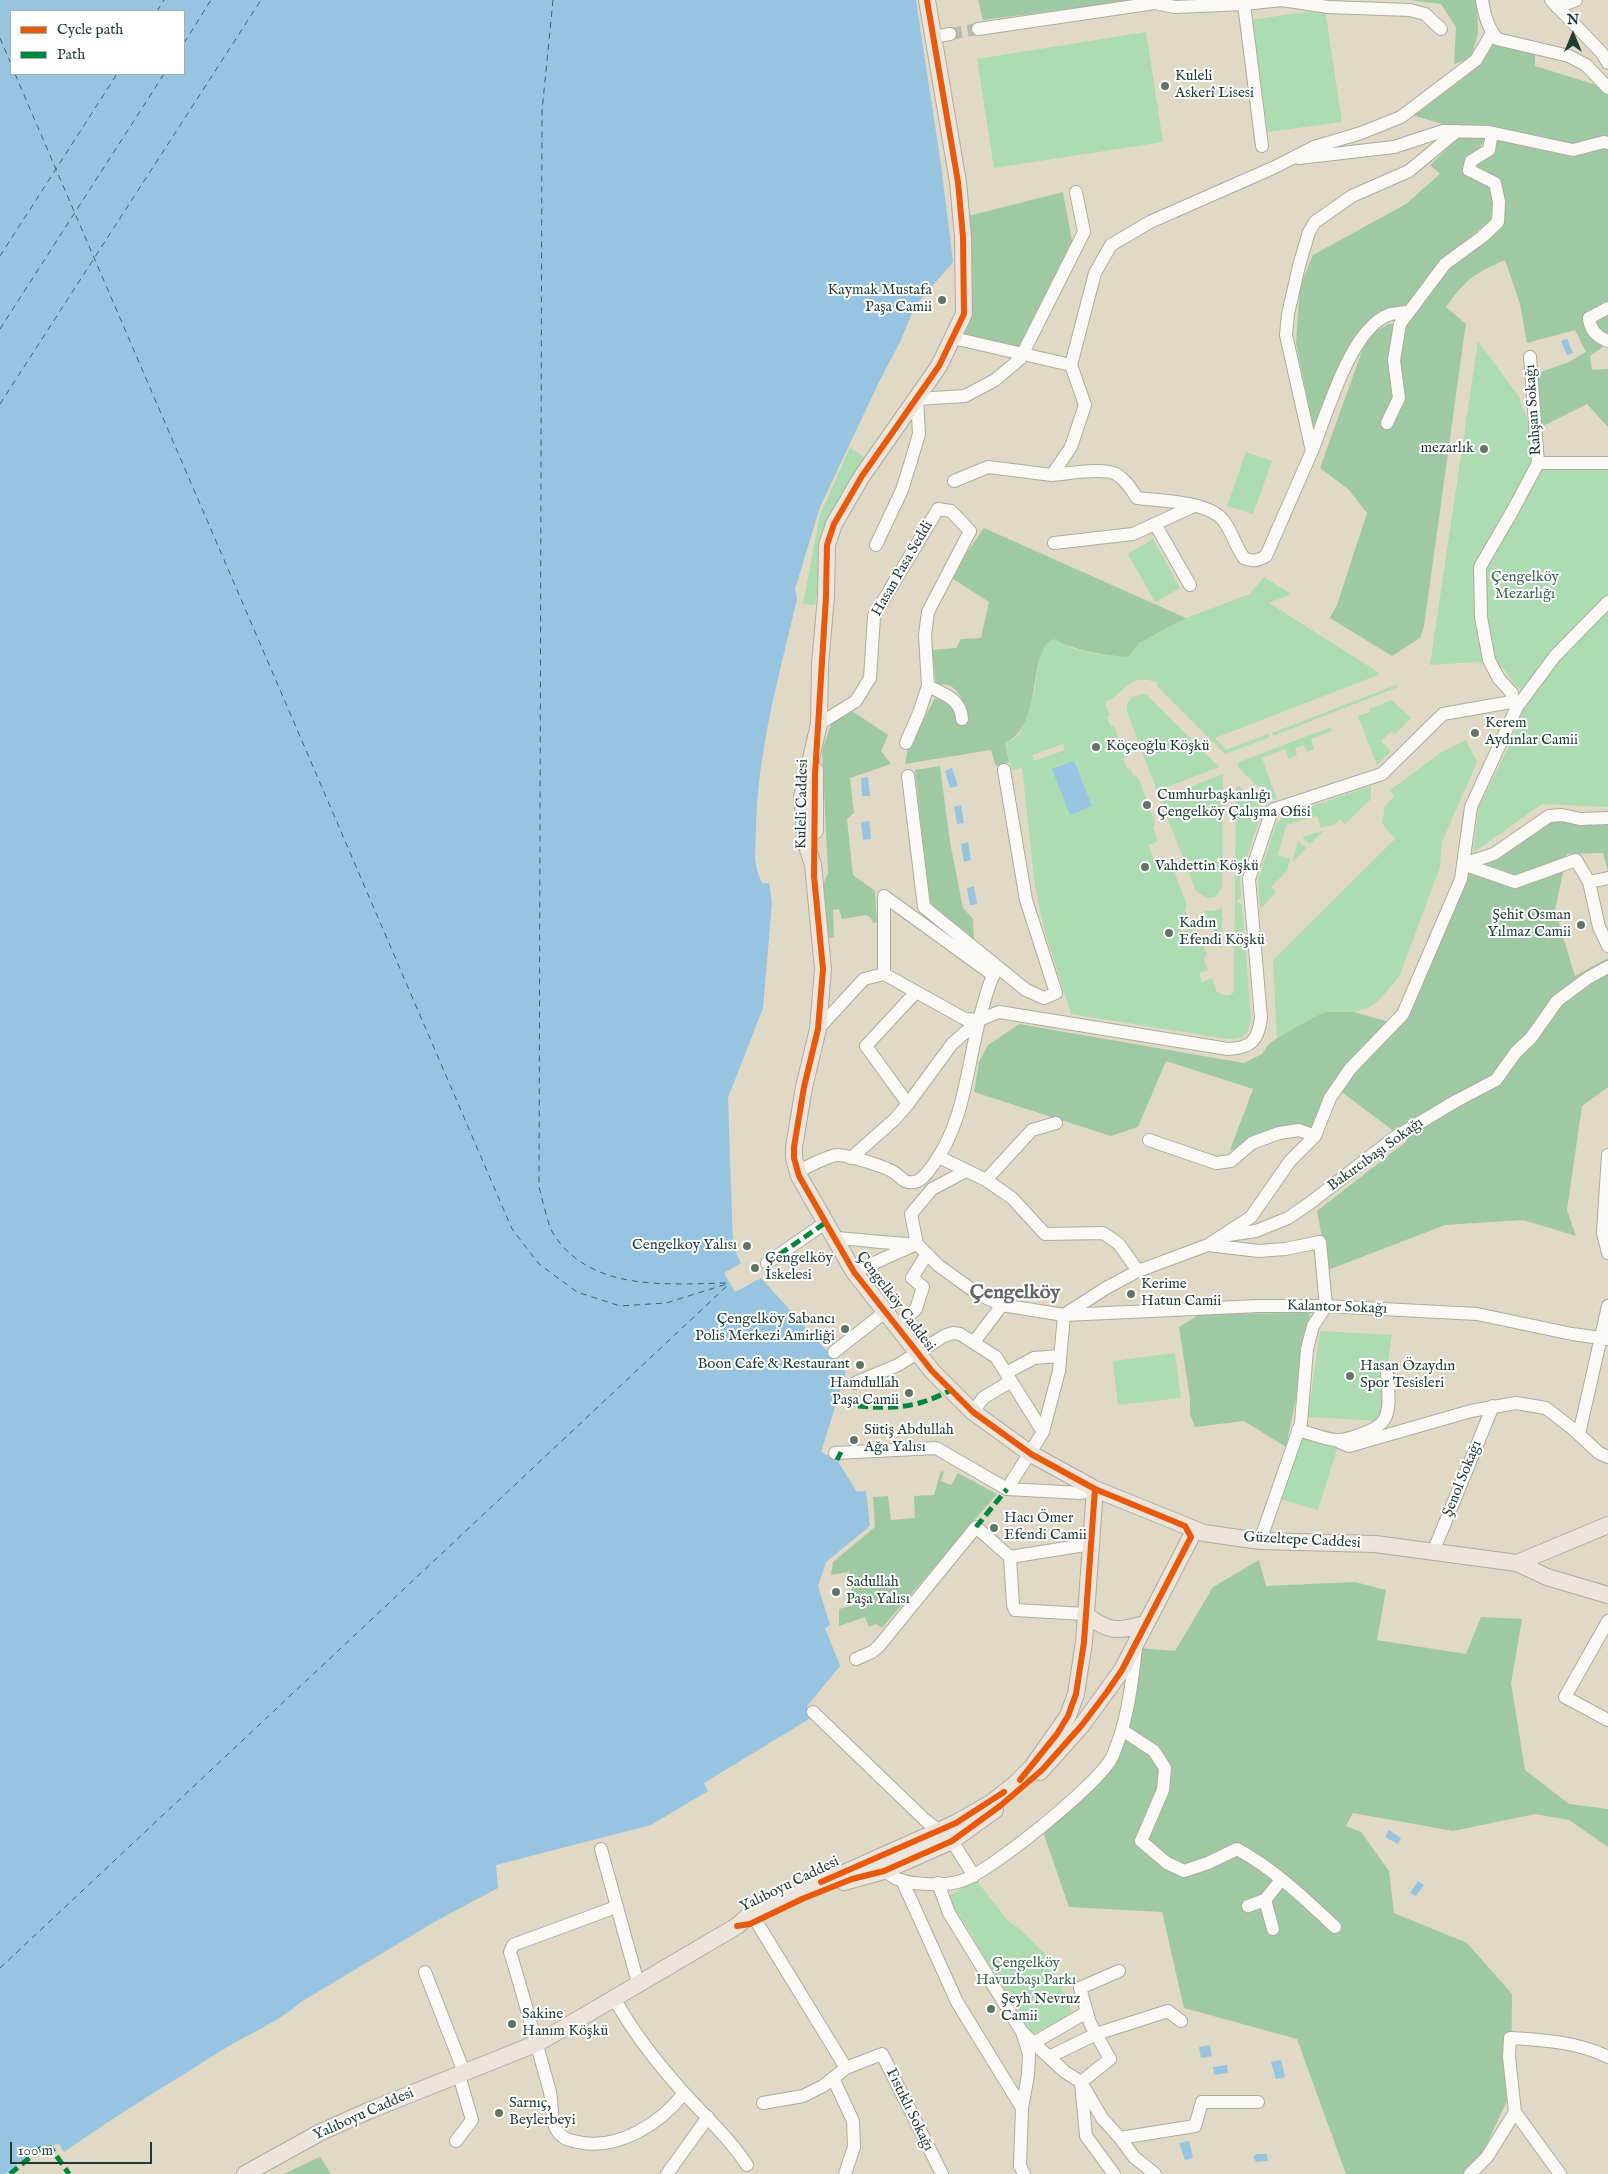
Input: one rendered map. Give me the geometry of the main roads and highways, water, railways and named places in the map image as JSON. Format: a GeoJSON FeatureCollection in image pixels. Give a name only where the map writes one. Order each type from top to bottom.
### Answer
{"type":"FeatureCollection","features":[{"type":"Feature","properties":{"kind":"main road","name":"Kuleli Caddesi"},"geometry":{"type":"LineString","coordinates":[[814,876],[815,775],[820,664],[826,597],[827,544],[834,524],[862,476],[939,366],[964,314],[963,237],[958,182],[927,0]]}},
{"type":"Feature","properties":{"kind":"main road","name":"Çengelköy Caddesi"},"geometry":{"type":"LineString","coordinates":[[814,876],[823,969],[818,1029],[804,1087],[794,1147],[794,1158],[798,1171],[854,1272],[932,1371],[973,1412],[1031,1454],[1095,1488]]}},
{"type":"Feature","properties":{"kind":"main road","name":"Güzeltepe Caddesi"},"geometry":{"type":"LineString","coordinates":[[1095,1488],[1193,1532],[1260,1541],[1375,1544],[1517,1563],[1547,1577],[1608,1596]]}},
{"type":"Feature","properties":{"kind":"main road"},"geometry":{"type":"LineString","coordinates":[[1084,1642],[1095,1488]]}},
{"type":"Feature","properties":{"kind":"main road"},"geometry":{"type":"LineString","coordinates":[[1517,1563],[1544,1550],[1608,1525]]}},
{"type":"Feature","properties":{"kind":"main road","name":"Yalıboyu Caddesi"},"geometry":{"type":"LineString","coordinates":[[737,1926],[756,1921],[802,1899],[852,1879],[884,1871],[1000,1806],[1042,1770],[1091,1713],[1122,1670],[1193,1532]]}},
{"type":"Feature","properties":{"kind":"main road"},"geometry":{"type":"LineString","coordinates":[[1086,1614],[1107,1628],[1123,1630],[1145,1624]]}},
{"type":"Feature","properties":{"kind":"main road"},"geometry":{"type":"LineString","coordinates":[[1084,1642],[1097,1634],[1114,1639],[1124,1649],[1128,1658]]}},
{"type":"Feature","properties":{"kind":"main road","name":"Yalıboyu Caddesi"},"geometry":{"type":"LineString","coordinates":[[260,2174],[463,2077],[486,2064],[538,2043],[737,1926],[748,1916],[946,1836],[1015,1784],[1037,1760],[1068,1716],[1076,1694],[1084,1642]]}},
{"type":"Feature","properties":{"kind":"main road","name":"Yalıboyu Caddesi"},"geometry":{"type":"LineString","coordinates":[[245,2174],[321,2132],[463,2077]]}},
{"type":"Feature","properties":{"kind":"water"},"geometry":{"type":"Polygon","coordinates":[[[0,0],[916,0],[941,165],[953,262],[915,306],[900,342],[820,507],[795,589],[797,599],[770,714],[757,802],[756,864],[762,883],[769,883],[772,903],[763,1008],[728,1098],[733,1247],[741,1263],[724,1273],[735,1292],[761,1278],[846,1372],[821,1452],[837,1460],[857,1492],[866,1491],[870,1526],[826,1562],[818,1586],[830,1625],[825,1628],[840,1666],[807,1706],[814,1716],[704,1783],[708,1791],[651,1825],[496,1865],[498,1888],[436,1921],[301,2002],[275,2021],[229,2046],[64,2152],[59,2144],[40,2147],[5,2174],[0,2174],[0,0]]]}},
{"type":"Feature","properties":{"kind":"water"},"geometry":{"type":"Polygon","coordinates":[[[1567,339],[1573,353],[1567,355],[1561,341],[1567,339]]]}},
{"type":"Feature","properties":{"kind":"water"},"geometry":{"type":"Polygon","coordinates":[[[1074,761],[1092,806],[1070,815],[1052,769],[1074,761]]]}},
{"type":"Feature","properties":{"kind":"water"},"geometry":{"type":"Polygon","coordinates":[[[952,768],[958,786],[950,788],[945,771],[952,768]]]}},
{"type":"Feature","properties":{"kind":"water"},"geometry":{"type":"Polygon","coordinates":[[[868,777],[870,796],[862,796],[861,778],[868,777]]]}},
{"type":"Feature","properties":{"kind":"water"},"geometry":{"type":"Polygon","coordinates":[[[961,805],[964,823],[957,824],[954,807],[961,805]]]}},
{"type":"Feature","properties":{"kind":"water"},"geometry":{"type":"Polygon","coordinates":[[[869,821],[871,839],[863,840],[861,822],[869,821]]]}},
{"type":"Feature","properties":{"kind":"water"},"geometry":{"type":"Polygon","coordinates":[[[968,842],[971,860],[964,862],[961,844],[968,842]]]}},
{"type":"Feature","properties":{"kind":"water"},"geometry":{"type":"Polygon","coordinates":[[[974,886],[977,904],[970,905],[967,888],[974,886]]]}},
{"type":"Feature","properties":{"kind":"water"},"geometry":{"type":"Polygon","coordinates":[[[1389,1830],[1401,1838],[1398,1844],[1385,1837],[1389,1830]]]}},
{"type":"Feature","properties":{"kind":"water"},"geometry":{"type":"Polygon","coordinates":[[[1418,1881],[1424,1885],[1416,1896],[1410,1893],[1418,1881]]]}},
{"type":"Feature","properties":{"kind":"water"},"geometry":{"type":"Polygon","coordinates":[[[1210,2045],[1212,2056],[1201,2058],[1199,2047],[1210,2045]]]}},
{"type":"Feature","properties":{"kind":"water"},"geometry":{"type":"Polygon","coordinates":[[[1281,2060],[1285,2077],[1276,2079],[1271,2062],[1281,2060]]]}},
{"type":"Feature","properties":{"kind":"water"},"geometry":{"type":"Polygon","coordinates":[[[1227,2065],[1228,2073],[1214,2075],[1213,2067],[1227,2065]]]}},
{"type":"Feature","properties":{"kind":"water"},"geometry":{"type":"Polygon","coordinates":[[[1189,2141],[1193,2158],[1185,2160],[1179,2143],[1189,2141]]]}},
{"type":"Feature","properties":{"kind":"water"},"geometry":{"type":"Polygon","coordinates":[[[1256,2154],[1267,2154],[1268,2161],[1256,2162],[1253,2157],[1256,2154]]]}},
{"type":"Feature","properties":{"kind":"tunnel"},"geometry":{"type":"LineString","coordinates":[[950,34],[978,29]]}},
{"type":"Feature","properties":{"kind":"place","name":"Kuleli Askerî Lisesi"},"geometry":{"type":"Point","coordinates":[1165,86]}},
{"type":"Feature","properties":{"kind":"place","name":"Kaymak Mustafa Paşa Camii"},"geometry":{"type":"Point","coordinates":[942,300]}},
{"type":"Feature","properties":{"kind":"place","name":"mezarlık"},"geometry":{"type":"Point","coordinates":[1484,449]}},
{"type":"Feature","properties":{"kind":"place","name":"Kerem Aydınlar Camii"},"geometry":{"type":"Point","coordinates":[1475,733]}},
{"type":"Feature","properties":{"kind":"place","name":"Köçeoğlu Köşkü"},"geometry":{"type":"Point","coordinates":[1096,747]}},
{"type":"Feature","properties":{"kind":"place","name":"Cumhurbaşkanlığı Çengelköy Çalışma Ofisi"},"geometry":{"type":"Point","coordinates":[1147,805]}},
{"type":"Feature","properties":{"kind":"place","name":"Vahdettin Köşkü"},"geometry":{"type":"Point","coordinates":[1145,867]}},
{"type":"Feature","properties":{"kind":"place","name":"Şehit Osman Yılmaz Camii"},"geometry":{"type":"Point","coordinates":[1581,925]}},
{"type":"Feature","properties":{"kind":"place","name":"Kadın Efendi Köşkü"},"geometry":{"type":"Point","coordinates":[1169,933]}},
{"type":"Feature","properties":{"kind":"place","name":"Cengelkoy Yalısı"},"geometry":{"type":"Point","coordinates":[747,1246]}},
{"type":"Feature","properties":{"kind":"place","name":"Çengelköy İskelesi"},"geometry":{"type":"Point","coordinates":[755,1268]}},
{"type":"Feature","properties":{"kind":"place","name":"Kerime Hatun Camii"},"geometry":{"type":"Point","coordinates":[1131,1294]}},
{"type":"Feature","properties":{"kind":"place","name":"Çengelköy Sabancı Polis Merkezi Amirliği"},"geometry":{"type":"Point","coordinates":[845,1329]}},
{"type":"Feature","properties":{"kind":"place","name":"Boon Cafe & Restaurant"},"geometry":{"type":"Point","coordinates":[860,1365]}},
{"type":"Feature","properties":{"kind":"place","name":"Hasan Özaydın Spor Tesisleri"},"geometry":{"type":"Point","coordinates":[1350,1376]}},
{"type":"Feature","properties":{"kind":"place","name":"Hamdullah Paşa Camii"},"geometry":{"type":"Point","coordinates":[909,1393]}},
{"type":"Feature","properties":{"kind":"place","name":"Sütiş Abdullah Ağa Yalısı"},"geometry":{"type":"Point","coordinates":[854,1440]}},
{"type":"Feature","properties":{"kind":"place","name":"Hacı Ömer Efendi Camii"},"geometry":{"type":"Point","coordinates":[994,1528]}},
{"type":"Feature","properties":{"kind":"place","name":"Sadullah Paşa Yalısı"},"geometry":{"type":"Point","coordinates":[836,1592]}},
{"type":"Feature","properties":{"kind":"place","name":"Şeyh Nevruz Camii"},"geometry":{"type":"Point","coordinates":[991,2009]}},
{"type":"Feature","properties":{"kind":"place","name":"Sakine Hanım Köşkü"},"geometry":{"type":"Point","coordinates":[512,2024]}},
{"type":"Feature","properties":{"kind":"place","name":"Sarnıç, Beylerbeyi"},"geometry":{"type":"Point","coordinates":[499,2113]}},
{"type":"Feature","properties":{"kind":"district","name":"Çengelköy"},"geometry":{"type":"Point","coordinates":[1015,1294]}},
{"type":"Feature","properties":{"kind":"park label","name":"Çengelköy Mezarlığı"},"geometry":{"type":"Point","coordinates":[1525,586]}},
{"type":"Feature","properties":{"kind":"park label","name":"Çengelköy Havuzbaşı Parkı"},"geometry":{"type":"Point","coordinates":[1026,1972]}}]}
